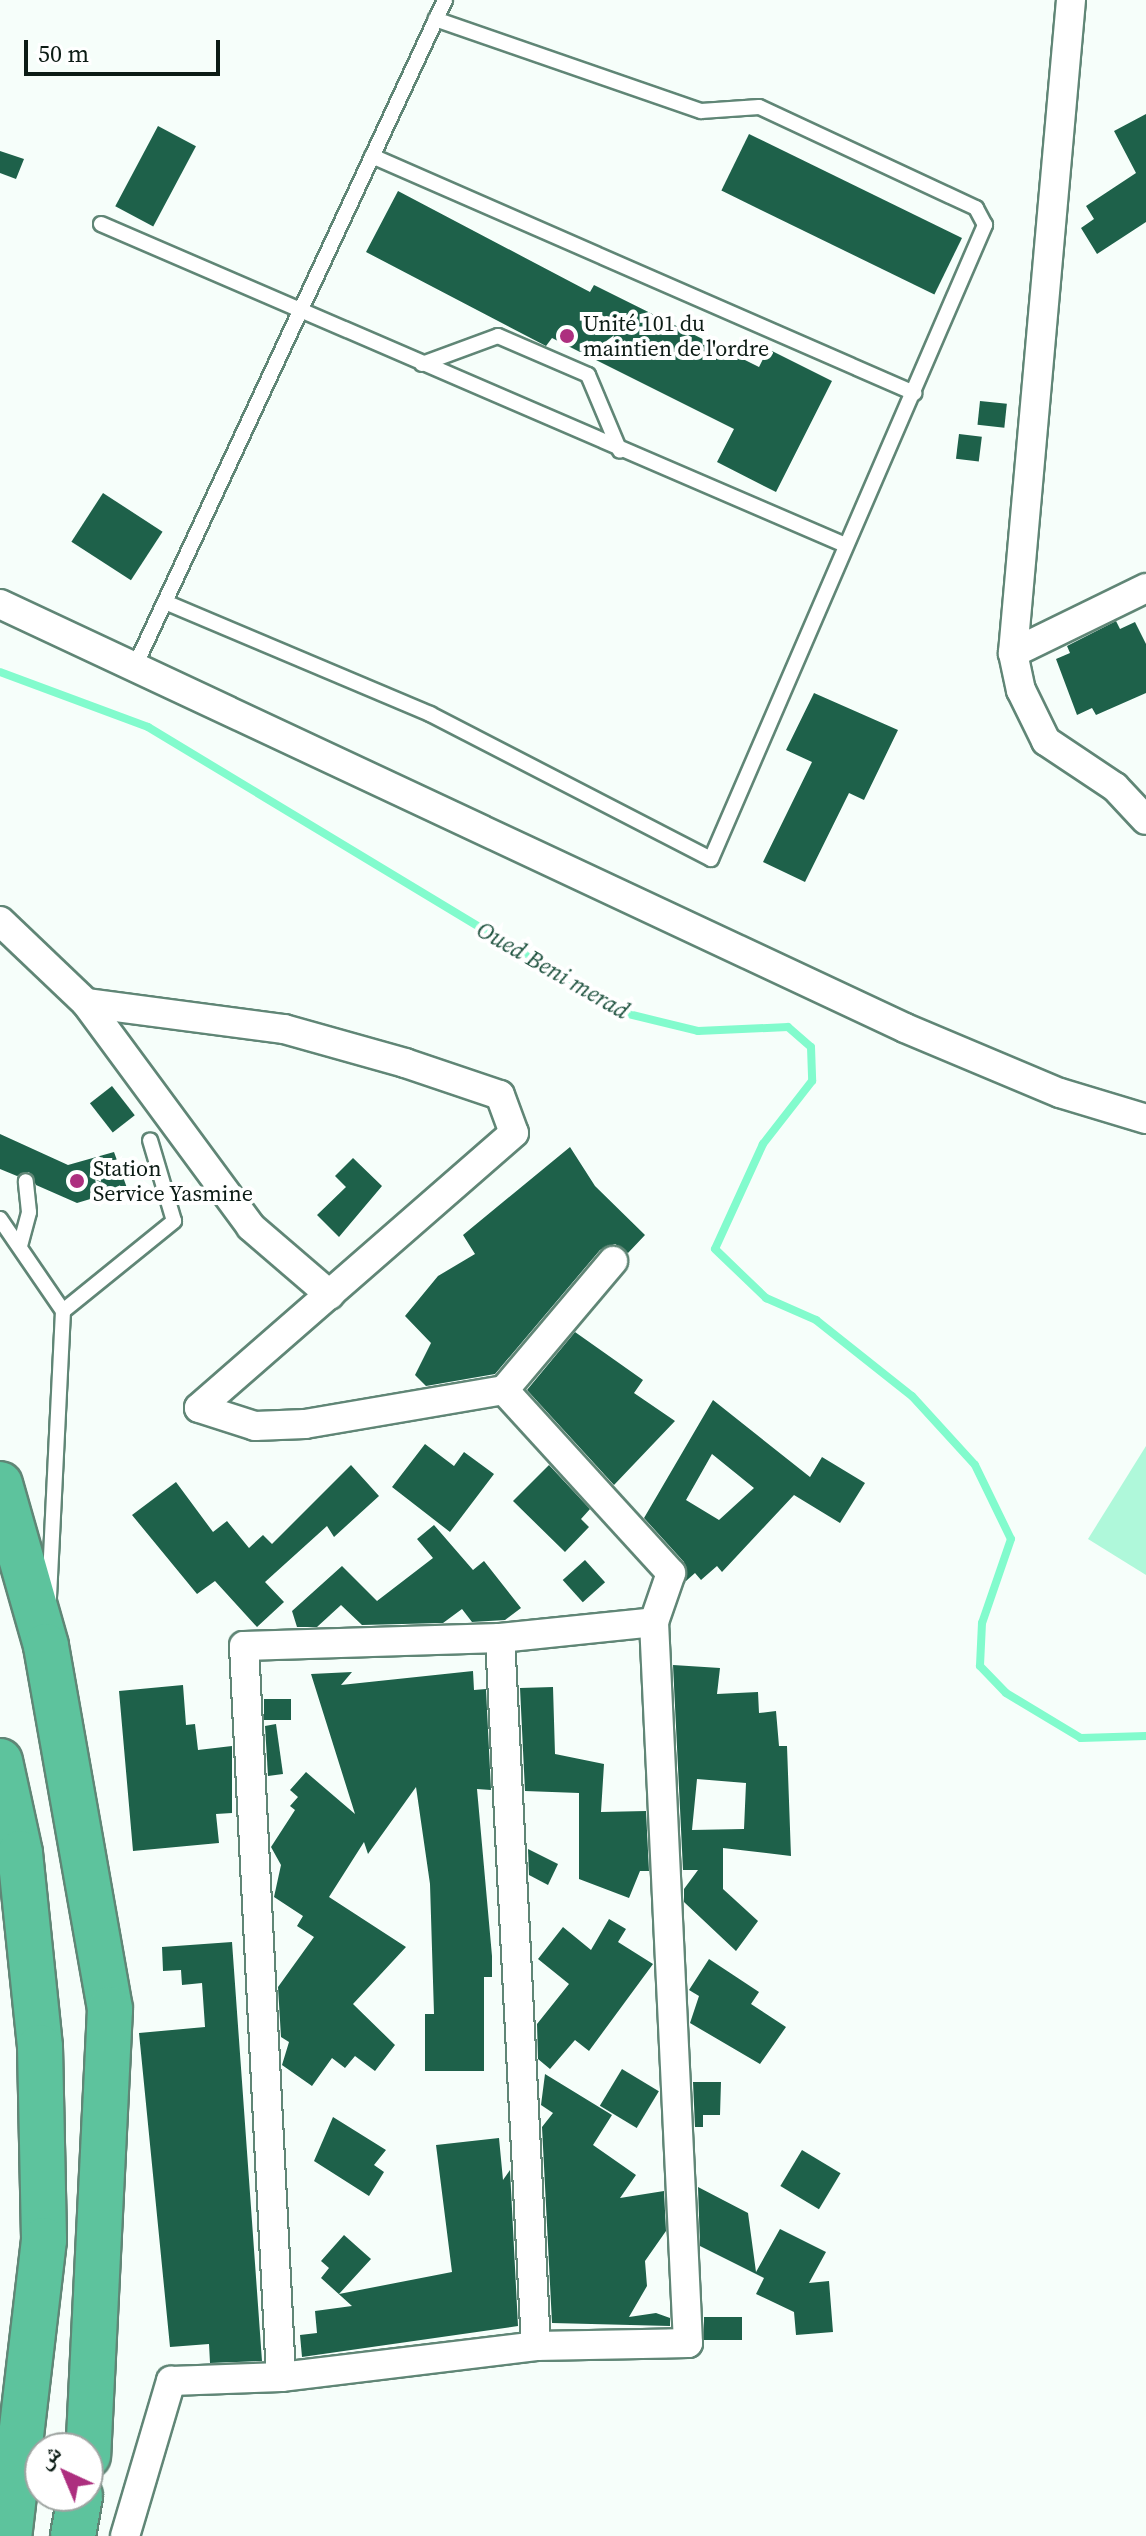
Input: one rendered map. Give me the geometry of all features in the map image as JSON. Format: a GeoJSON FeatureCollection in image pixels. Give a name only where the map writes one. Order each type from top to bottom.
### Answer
{"type":"FeatureCollection","features":[{"type":"Feature","properties":{"kind":"highway"},"geometry":{"type":"LineString","coordinates":[[0,1484],[46,1646],[110,2009],[89,2432]]}},
{"type":"Feature","properties":{"kind":"highway"},"geometry":{"type":"LineString","coordinates":[[0,1761],[20,1853],[40,2047],[44,2240],[13,2428],[9,2536]]}},
{"type":"Feature","properties":{"kind":"highway"},"geometry":{"type":"LineString","coordinates":[[73,2536],[77,2512]]}},
{"type":"Feature","properties":{"kind":"street"},"geometry":{"type":"LineString","coordinates":[[1071,0],[1013,653],[1021,690],[1046,741],[1115,787],[1146,820]]}},
{"type":"Feature","properties":{"kind":"street"},"geometry":{"type":"LineString","coordinates":[[1013,653],[1146,588]]}},
{"type":"Feature","properties":{"kind":"street"},"geometry":{"type":"LineString","coordinates":[[0,604],[905,1028],[1060,1093],[1146,1119]]}},
{"type":"Feature","properties":{"kind":"street"},"geometry":{"type":"LineString","coordinates":[[0,921],[86,1003],[251,1227],[330,1295]]}},
{"type":"Feature","properties":{"kind":"street"},"geometry":{"type":"LineString","coordinates":[[86,1003],[284,1029],[500,1095],[514,1133],[199,1408],[255,1426],[305,1424],[504,1390],[613,1261]]}},
{"type":"Feature","properties":{"kind":"street"},"geometry":{"type":"LineString","coordinates":[[125,2536],[171,2381],[281,2377],[536,2346],[688,2343],[654,1622],[671,1573],[504,1390]]}},
{"type":"Feature","properties":{"kind":"street"},"geometry":{"type":"LineString","coordinates":[[281,2377],[244,1646],[500,1638],[654,1622]]}},
{"type":"Feature","properties":{"kind":"street"},"geometry":{"type":"LineString","coordinates":[[500,1638],[536,2346]]}},
{"type":"Feature","properties":{"kind":"lane"},"geometry":{"type":"LineString","coordinates":[[135,666],[445,0]]}},
{"type":"Feature","properties":{"kind":"lane"},"geometry":{"type":"LineString","coordinates":[[165,602],[430,714],[711,859],[843,544],[914,393],[985,225],[976,208],[759,107],[701,111],[436,19]]}},
{"type":"Feature","properties":{"kind":"lane"},"geometry":{"type":"LineString","coordinates":[[372,156],[914,393]]}},
{"type":"Feature","properties":{"kind":"lane"},"geometry":{"type":"LineString","coordinates":[[101,224],[620,451],[843,544]]}},
{"type":"Feature","properties":{"kind":"lane"},"geometry":{"type":"LineString","coordinates":[[422,364],[498,336],[588,375],[620,451]]}},
{"type":"Feature","properties":{"kind":"lane"},"geometry":{"type":"LineString","coordinates":[[63,1311],[174,1221],[150,1140]]}},
{"type":"Feature","properties":{"kind":"lane"},"geometry":{"type":"LineString","coordinates":[[20,1246],[29,1212],[26,1181]]}},
{"type":"Feature","properties":{"kind":"lane"},"geometry":{"type":"LineString","coordinates":[[0,1219],[63,1311],[46,1646]]}},
{"type":"Feature","properties":{"kind":"green space"},"geometry":{"type":"Polygon","coordinates":[[[1146,1446],[1146,1575],[1088,1539],[1146,1446]]]}},
{"type":"Feature","properties":{"kind":"building"},"geometry":{"type":"Polygon","coordinates":[[[1146,114],[1146,222],[1097,254],[1081,228],[1094,219],[1086,206],[1136,173],[1114,131],[1146,114]]]}},
{"type":"Feature","properties":{"kind":"building"},"geometry":{"type":"Polygon","coordinates":[[[158,126],[196,146],[153,227],[115,206],[158,126]]]}},
{"type":"Feature","properties":{"kind":"building"},"geometry":{"type":"Polygon","coordinates":[[[749,134],[962,238],[934,295],[721,191],[749,134]]]}},
{"type":"Feature","properties":{"kind":"building"},"geometry":{"type":"Polygon","coordinates":[[[0,151],[24,159],[16,179],[0,173],[0,151]]]}},
{"type":"Feature","properties":{"kind":"building"},"geometry":{"type":"Polygon","coordinates":[[[398,191],[590,292],[594,285],[759,367],[768,349],[832,381],[776,492],[717,462],[734,429],[552,338],[546,346],[366,252],[398,191]]]}},
{"type":"Feature","properties":{"kind":"building"},"geometry":{"type":"Polygon","coordinates":[[[980,401],[1007,404],[1004,428],[977,425],[980,401]]]}},
{"type":"Feature","properties":{"kind":"building"},"geometry":{"type":"Polygon","coordinates":[[[959,434],[982,437],[979,462],[956,459],[959,434]]]}},
{"type":"Feature","properties":{"kind":"building"},"geometry":{"type":"Polygon","coordinates":[[[103,493],[163,532],[131,580],[71,542],[103,493]]]}},
{"type":"Feature","properties":{"kind":"building"},"geometry":{"type":"Polygon","coordinates":[[[1116,621],[1120,629],[1135,622],[1146,644],[1146,693],[1096,715],[1092,708],[1077,715],[1056,659],[1070,653],[1067,646],[1116,621]]]}},
{"type":"Feature","properties":{"kind":"building"},"geometry":{"type":"Polygon","coordinates":[[[814,693],[898,730],[864,800],[849,793],[805,882],[763,862],[812,762],[786,750],[814,693]]]}},
{"type":"Feature","properties":{"kind":"building"},"geometry":{"type":"Polygon","coordinates":[[[112,1086],[135,1115],[113,1132],[90,1103],[112,1086]]]}},
{"type":"Feature","properties":{"kind":"building"},"geometry":{"type":"Polygon","coordinates":[[[0,1134],[68,1165],[114,1152],[127,1188],[77,1203],[36,1185],[29,1172],[17,1176],[0,1169],[0,1134]]]}},
{"type":"Feature","properties":{"kind":"building"},"geometry":{"type":"Polygon","coordinates":[[[570,1147],[595,1186],[645,1235],[628,1253],[615,1244],[600,1250],[495,1374],[426,1386],[415,1375],[431,1343],[405,1316],[438,1276],[475,1254],[463,1235],[570,1147]]]}},
{"type":"Feature","properties":{"kind":"building"},"geometry":{"type":"Polygon","coordinates":[[[353,1158],[382,1186],[339,1237],[317,1215],[346,1187],[335,1176],[353,1158]]]}},
{"type":"Feature","properties":{"kind":"building"},"geometry":{"type":"Polygon","coordinates":[[[575,1332],[643,1380],[634,1393],[675,1421],[614,1485],[527,1390],[575,1332]]]}},
{"type":"Feature","properties":{"kind":"building"},"geometry":{"type":"Polygon","coordinates":[[[713,1400],[810,1477],[822,1457],[865,1483],[840,1523],[794,1495],[722,1572],[717,1566],[701,1580],[695,1573],[686,1581],[684,1562],[644,1518],[713,1400]],[[712,1454],[686,1500],[719,1520],[754,1488],[712,1454]]]}},
{"type":"Feature","properties":{"kind":"building"},"geometry":{"type":"Polygon","coordinates":[[[425,1444],[454,1466],[464,1452],[494,1474],[450,1532],[392,1487],[425,1444]]]}},
{"type":"Feature","properties":{"kind":"building"},"geometry":{"type":"Polygon","coordinates":[[[351,1465],[379,1496],[334,1537],[327,1526],[265,1582],[284,1602],[257,1627],[215,1581],[197,1594],[132,1515],[176,1482],[213,1532],[227,1521],[249,1548],[263,1535],[272,1544],[351,1465]]]}},
{"type":"Feature","properties":{"kind":"building"},"geometry":{"type":"Polygon","coordinates":[[[549,1465],[590,1509],[581,1519],[589,1527],[565,1552],[513,1501],[549,1465]]]}},
{"type":"Feature","properties":{"kind":"building"},"geometry":{"type":"Polygon","coordinates":[[[434,1525],[473,1570],[484,1561],[521,1608],[505,1620],[472,1622],[462,1609],[443,1623],[362,1625],[341,1605],[317,1627],[297,1627],[292,1611],[342,1566],[377,1601],[433,1558],[417,1539],[434,1525]]]}},
{"type":"Feature","properties":{"kind":"building"},"geometry":{"type":"Polygon","coordinates":[[[585,1560],[605,1582],[583,1602],[563,1580],[585,1560]]]}},
{"type":"Feature","properties":{"kind":"building"},"geometry":{"type":"Polygon","coordinates":[[[673,1665],[720,1668],[717,1694],[758,1692],[759,1713],[776,1711],[779,1746],[787,1746],[791,1856],[723,1848],[723,1889],[758,1921],[736,1951],[684,1902],[684,1889],[698,1870],[683,1870],[673,1665]],[[697,1779],[692,1830],[744,1829],[746,1783],[697,1779]]]}},
{"type":"Feature","properties":{"kind":"building"},"geometry":{"type":"Polygon","coordinates":[[[473,1671],[474,1690],[486,1689],[491,1790],[477,1789],[492,1956],[492,1977],[484,1977],[484,2071],[425,2071],[425,2014],[434,2014],[430,1884],[416,1787],[368,1854],[364,1842],[329,1897],[406,1947],[353,2004],[395,2045],[375,2071],[355,2056],[345,2068],[332,2058],[312,2086],[282,2065],[289,2042],[281,2037],[278,1987],[314,1937],[297,1926],[303,1916],[274,1897],[281,1865],[271,1847],[295,1810],[290,1806],[298,1797],[290,1790],[306,1772],[355,1814],[311,1674],[352,1672],[341,1685],[473,1671]]]}},
{"type":"Feature","properties":{"kind":"building"},"geometry":{"type":"Polygon","coordinates":[[[183,1685],[186,1725],[195,1724],[198,1750],[232,1746],[232,1813],[216,1814],[219,1843],[133,1851],[119,1691],[183,1685]]]}},
{"type":"Feature","properties":{"kind":"building"},"geometry":{"type":"Polygon","coordinates":[[[553,1687],[555,1754],[604,1764],[601,1812],[646,1811],[649,1871],[640,1871],[629,1898],[579,1879],[579,1793],[525,1791],[520,1688],[553,1687]]]}},
{"type":"Feature","properties":{"kind":"building"},"geometry":{"type":"Polygon","coordinates":[[[264,1699],[291,1699],[291,1720],[264,1720],[264,1699]]]}},
{"type":"Feature","properties":{"kind":"building"},"geometry":{"type":"Polygon","coordinates":[[[276,1724],[283,1774],[268,1776],[265,1726],[276,1724]]]}},
{"type":"Feature","properties":{"kind":"building"},"geometry":{"type":"Polygon","coordinates":[[[528,1849],[558,1864],[548,1885],[529,1875],[528,1849]]]}},
{"type":"Feature","properties":{"kind":"building"},"geometry":{"type":"Polygon","coordinates":[[[609,1919],[626,1929],[618,1942],[653,1964],[589,2051],[575,2040],[550,2069],[538,2059],[537,2024],[569,1984],[538,1959],[563,1927],[591,1950],[609,1919]]]}},
{"type":"Feature","properties":{"kind":"building"},"geometry":{"type":"Polygon","coordinates":[[[232,1942],[262,2361],[210,2363],[209,2344],[170,2347],[139,2033],[205,2027],[202,1983],[182,1985],[181,1970],[163,1971],[162,1947],[232,1942]]]}},
{"type":"Feature","properties":{"kind":"building"},"geometry":{"type":"Polygon","coordinates":[[[709,1959],[759,1992],[751,2004],[786,2027],[760,2064],[690,2023],[699,1996],[689,1990],[709,1959]]]}},
{"type":"Feature","properties":{"kind":"building"},"geometry":{"type":"Polygon","coordinates":[[[622,2069],[659,2091],[637,2128],[600,2106],[622,2069]]]}},
{"type":"Feature","properties":{"kind":"building"},"geometry":{"type":"Polygon","coordinates":[[[545,2074],[612,2115],[593,2145],[636,2175],[620,2198],[664,2191],[666,2231],[645,2261],[647,2286],[629,2317],[656,2313],[670,2318],[670,2326],[552,2323],[542,2127],[553,2113],[541,2105],[545,2074]]]}},
{"type":"Feature","properties":{"kind":"building"},"geometry":{"type":"Polygon","coordinates":[[[693,2082],[721,2082],[720,2115],[703,2115],[703,2127],[695,2127],[693,2082]]]}},
{"type":"Feature","properties":{"kind":"building"},"geometry":{"type":"Polygon","coordinates":[[[333,2117],[386,2150],[374,2165],[384,2172],[369,2196],[314,2161],[333,2117]]]}},
{"type":"Feature","properties":{"kind":"building"},"geometry":{"type":"Polygon","coordinates":[[[499,2138],[503,2180],[510,2170],[518,2326],[302,2357],[300,2335],[317,2333],[315,2311],[352,2306],[321,2278],[329,2268],[321,2261],[344,2235],[371,2259],[339,2294],[452,2272],[436,2145],[499,2138]]]}},
{"type":"Feature","properties":{"kind":"building"},"geometry":{"type":"Polygon","coordinates":[[[802,2150],[841,2173],[819,2209],[780,2186],[802,2150]]]}},
{"type":"Feature","properties":{"kind":"building"},"geometry":{"type":"Polygon","coordinates":[[[698,2187],[748,2213],[756,2272],[780,2229],[826,2252],[809,2283],[829,2281],[833,2332],[796,2335],[794,2312],[756,2294],[764,2278],[700,2246],[698,2187]]]}},
{"type":"Feature","properties":{"kind":"building"},"geometry":{"type":"Polygon","coordinates":[[[704,2317],[742,2317],[742,2340],[704,2340],[704,2317]]]}},
{"type":"Feature","properties":{"kind":"waterway","name":"Oued Beni merad"},"geometry":{"type":"LineString","coordinates":[[0,672],[148,727],[620,1012],[698,1031],[788,1027],[811,1047],[812,1081],[763,1144],[715,1249],[766,1298],[816,1320],[912,1396],[975,1465],[1011,1539],[982,1623],[980,1666],[1006,1693],[1081,1738],[1146,1736]]}},
{"type":"Feature","properties":{"kind":"place","name":"Unité 101 du maintien de l'ordre"},"geometry":{"type":"Point","coordinates":[567,336]}},
{"type":"Feature","properties":{"kind":"place","name":"Station Service Yasmine"},"geometry":{"type":"Point","coordinates":[77,1181]}}]}
